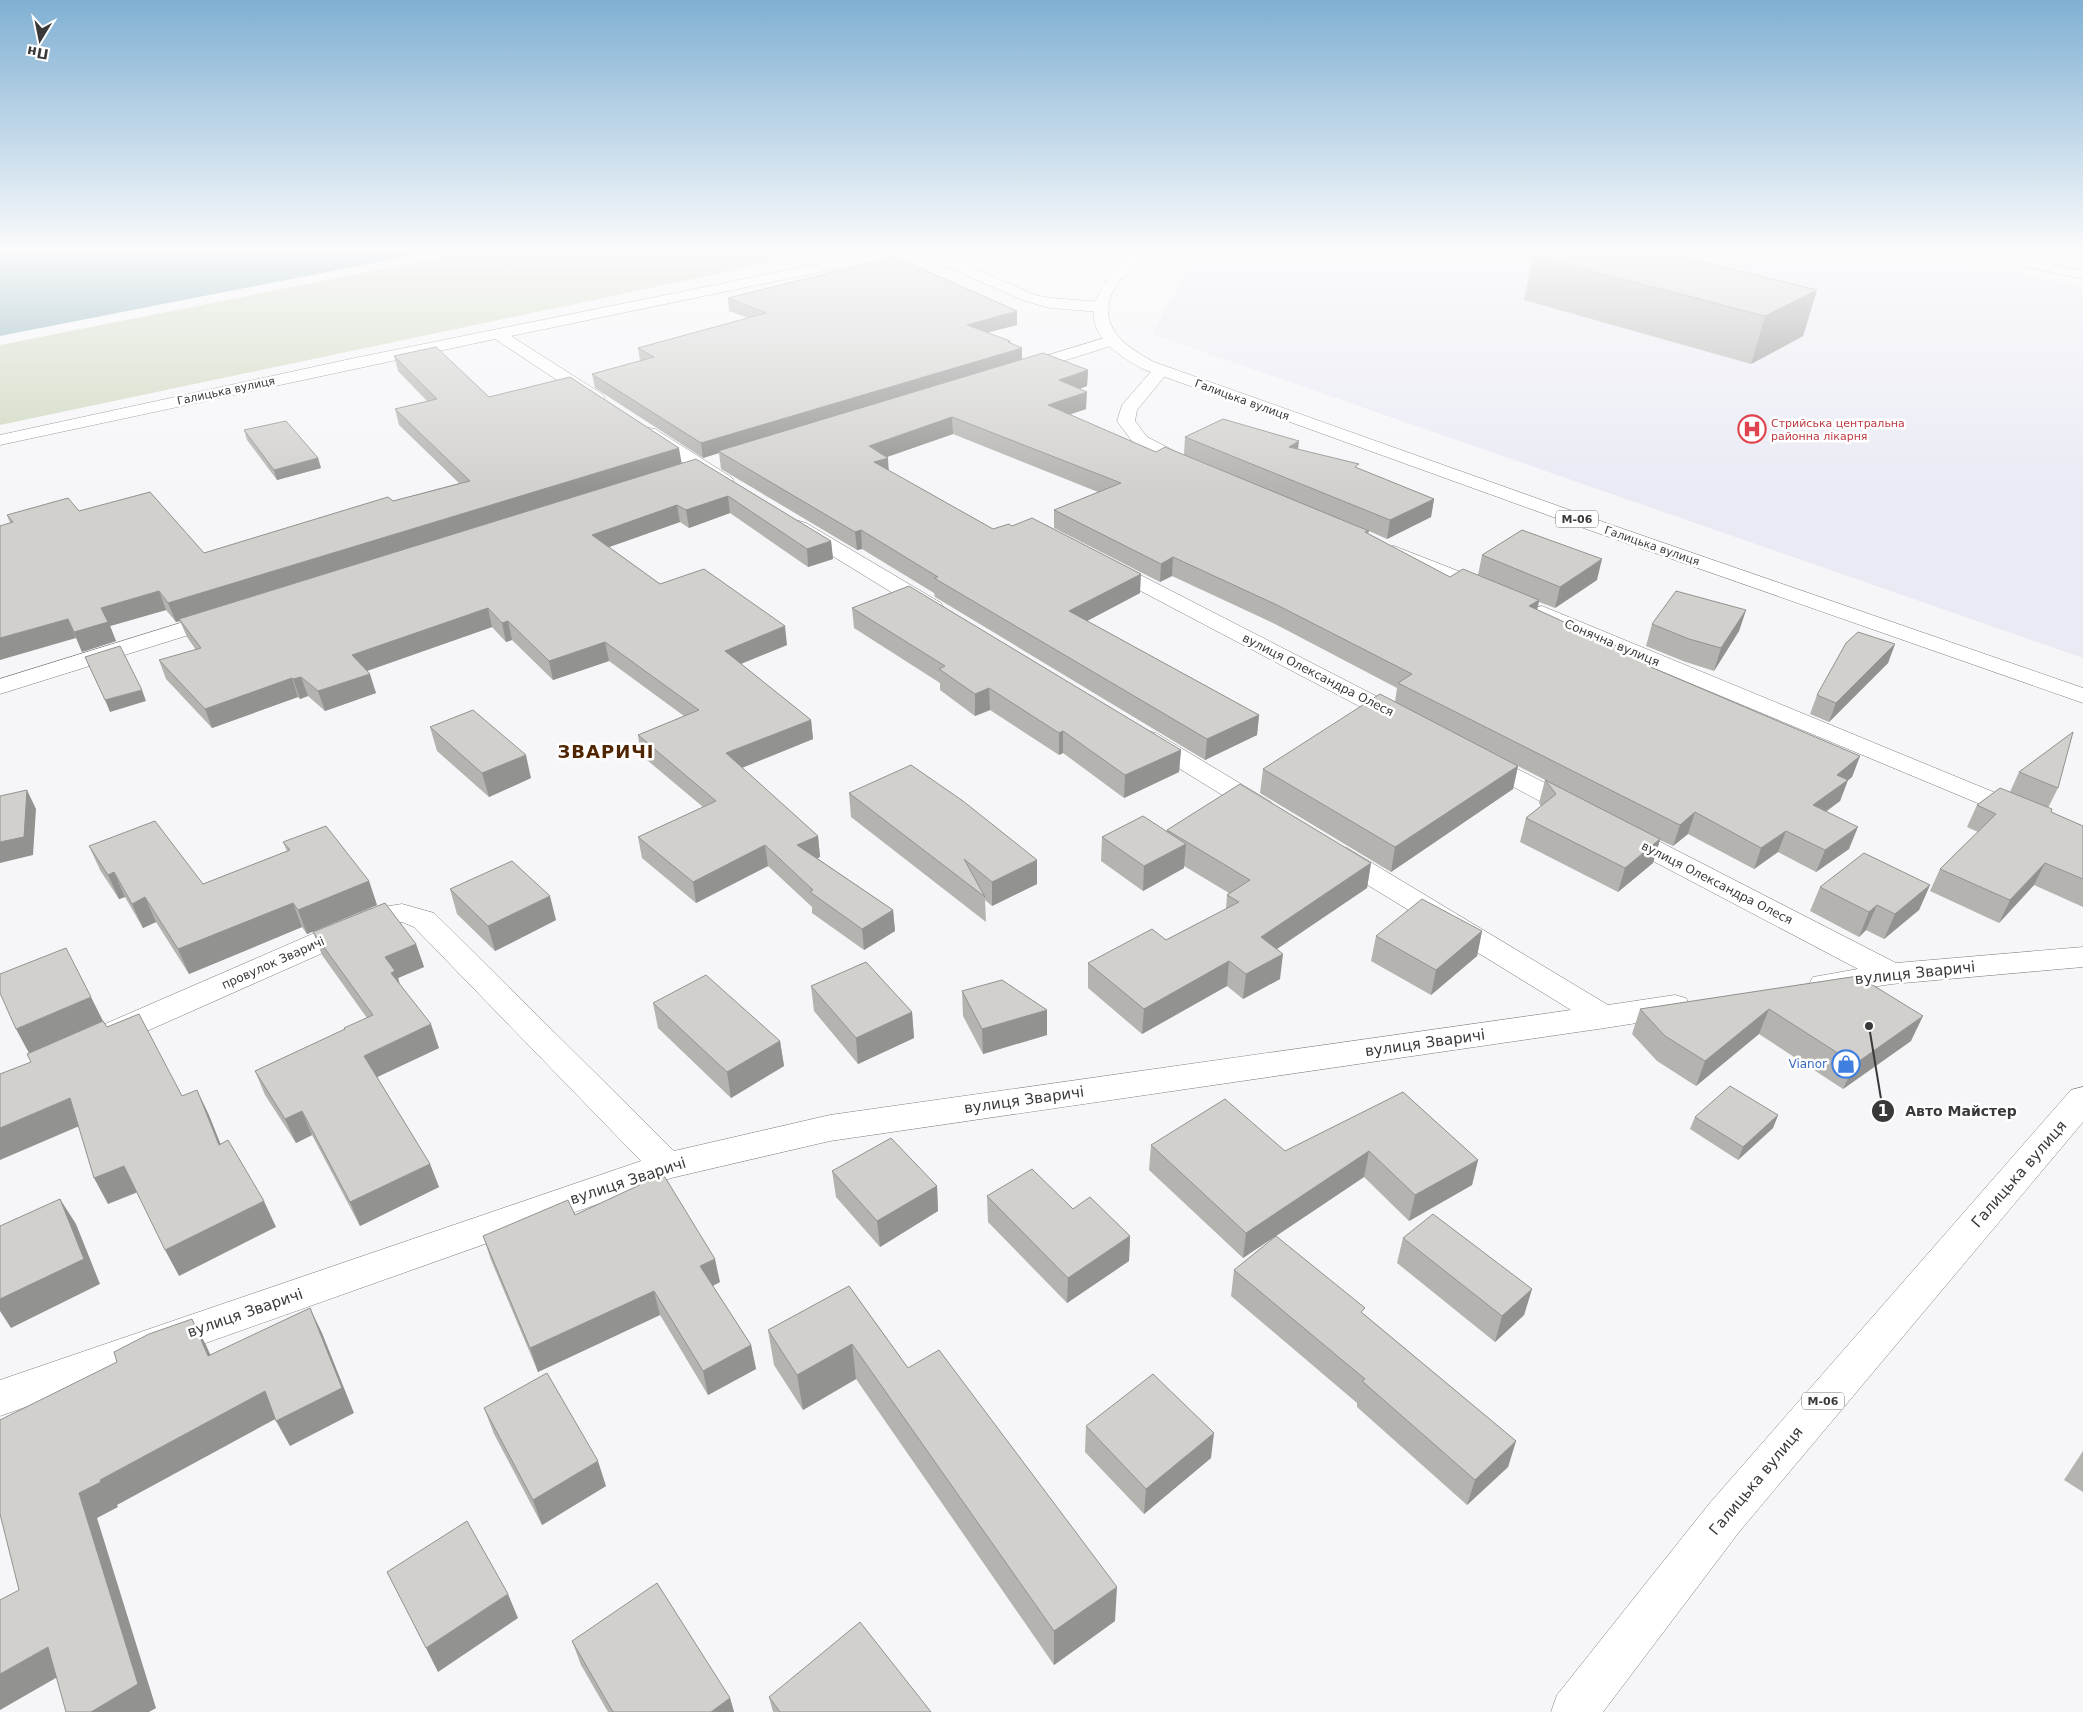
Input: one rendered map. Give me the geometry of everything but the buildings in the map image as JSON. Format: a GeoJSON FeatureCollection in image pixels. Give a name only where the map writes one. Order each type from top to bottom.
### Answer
{"type":"FeatureCollection","features":[{"type":"Feature","properties":{"kind":"main road","name":"Галицька вулиця"},"geometry":{"type":"LineString","coordinates":[[0,440],[508,332]]}},
{"type":"Feature","properties":{"kind":"main road","name":"Галицька вулиця"},"geometry":{"type":"LineString","coordinates":[[1106,332],[1111,341],[1132,358],[1162,371],[1599,527],[2083,696]]}},
{"type":"Feature","properties":{"kind":"main road"},"geometry":{"type":"LineString","coordinates":[[498,334],[612,408]]}},
{"type":"Feature","properties":{"kind":"main road"},"geometry":{"type":"LineString","coordinates":[[1006,374],[1111,341]]}},
{"type":"Feature","properties":{"kind":"main road"},"geometry":{"type":"LineString","coordinates":[[1162,371],[1128,410],[1126,421],[1141,441],[1175,460],[1212,475]]}},
{"type":"Feature","properties":{"kind":"main road"},"geometry":{"type":"LineString","coordinates":[[636,424],[692,470],[744,493]]}},
{"type":"Feature","properties":{"kind":"main road"},"geometry":{"type":"LineString","coordinates":[[692,470],[730,458]]}},
{"type":"Feature","properties":{"kind":"main road"},"geometry":{"type":"LineString","coordinates":[[778,514],[948,617]]}},
{"type":"Feature","properties":{"kind":"main road","name":"Сонячна вулиця"},"geometry":{"type":"LineString","coordinates":[[1377,544],[2083,839]]}},
{"type":"Feature","properties":{"kind":"main road","name":"вулиця Олександра Олеся"},"geometry":{"type":"LineString","coordinates":[[1090,557],[1424,731]]}},
{"type":"Feature","properties":{"kind":"main road"},"geometry":{"type":"LineString","coordinates":[[0,687],[237,613]]}},
{"type":"Feature","properties":{"kind":"main road"},"geometry":{"type":"LineString","coordinates":[[1128,726],[1281,820]]}},
{"type":"Feature","properties":{"kind":"main road","name":"вулиця Олександра Олеся"},"geometry":{"type":"LineString","coordinates":[[1460,749],[1892,974]]}},
{"type":"Feature","properties":{"kind":"main road"},"geometry":{"type":"LineString","coordinates":[[1315,840],[1605,1017]]}},
{"type":"Feature","properties":{"kind":"main road","name":"провулок Зваричі"},"geometry":{"type":"LineString","coordinates":[[82,1048],[380,916],[398,912],[412,913],[424,920],[667,1166]]}},
{"type":"Feature","properties":{"kind":"main road","name":"вулиця Зваричі"},"geometry":{"type":"LineString","coordinates":[[1793,988],[1892,974],[2083,957]]}},
{"type":"Feature","properties":{"kind":"main road","name":"вулиця Зваричі"},"geometry":{"type":"LineString","coordinates":[[0,1398],[667,1166],[830,1128],[1704,1002]]}},
{"type":"Feature","properties":{"kind":"main road","name":"Галицька вулиця"},"geometry":{"type":"LineString","coordinates":[[1574,1712],[1724,1518],[2083,1099]]}},
{"type":"Feature","properties":{"kind":"shaded area","name":"Стрийська центральна районна лікарня"},"geometry":{"type":"Polygon","coordinates":[[[1153,332],[2083,332],[2083,658],[1152,334],[1153,332]]]}},
{"type":"Feature","properties":{"kind":"green space"},"geometry":{"type":"Polygon","coordinates":[[[66,332],[442,332],[0,425],[0,345],[66,332]]]}},
{"type":"Feature","properties":{"kind":"water"},"geometry":{"type":"Polygon","coordinates":[[[0,332],[21,332],[0,336],[0,332]]]}},
{"type":"Feature","properties":{"kind":"place","name":"Стрийська центральна районна лікарня"},"geometry":{"type":"Point","coordinates":[1752,429]}},
{"type":"Feature","properties":{"kind":"place","name":"Авто Майстер"},"geometry":{"type":"Point","coordinates":[1869,1026]}},
{"type":"Feature","properties":{"kind":"place","name":"Vianor"},"geometry":{"type":"Point","coordinates":[1846,1064]}},
{"type":"Feature","properties":{"kind":"district","name":"ЗВАРИЧІ"},"geometry":{"type":"Point","coordinates":[606,751]}}]}
